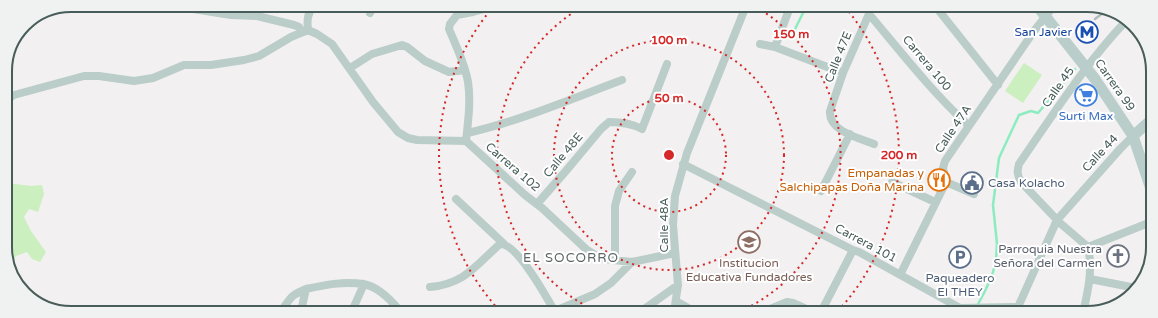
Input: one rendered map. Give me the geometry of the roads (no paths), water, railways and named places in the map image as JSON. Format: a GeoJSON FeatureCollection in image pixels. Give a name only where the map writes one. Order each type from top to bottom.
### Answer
{"type":"FeatureCollection","features":[{"type":"Feature","properties":{"kind":"street"},"geometry":{"type":"LineString","coordinates":[[212,12],[231,15],[257,16],[294,25],[305,31],[317,34],[332,44],[373,102],[398,132],[408,138],[417,140],[466,141],[469,91],[465,70],[449,29],[450,24],[457,15],[473,12]]}},
{"type":"Feature","properties":{"kind":"street"},"geometry":{"type":"LineString","coordinates":[[305,31],[306,20],[309,12]]}},
{"type":"Feature","properties":{"kind":"street","name":"Calle 48A"},"geometry":{"type":"LineString","coordinates":[[675,306],[678,285],[673,225],[675,196],[687,153],[744,12]]}},
{"type":"Feature","properties":{"kind":"street"},"geometry":{"type":"LineString","coordinates":[[775,47],[788,12]]}},
{"type":"Feature","properties":{"kind":"street","name":"Calle 47E"},"geometry":{"type":"LineString","coordinates":[[850,134],[834,126],[829,117],[843,73],[870,12]]}},
{"type":"Feature","properties":{"kind":"street","name":"Carrera 100"},"geometry":{"type":"LineString","coordinates":[[873,12],[934,92],[969,126]]}},
{"type":"Feature","properties":{"kind":"street"},"geometry":{"type":"LineString","coordinates":[[940,12],[998,85]]}},
{"type":"Feature","properties":{"kind":"street","name":"Carrera 99"},"geometry":{"type":"LineString","coordinates":[[1042,12],[1087,68],[1134,136],[1146,173]]}},
{"type":"Feature","properties":{"kind":"street","name":"Calle 47A"},"geometry":{"type":"LineString","coordinates":[[946,182],[943,168],[945,161],[1048,12]]}},
{"type":"Feature","properties":{"kind":"street","name":"Calle 45"},"geometry":{"type":"LineString","coordinates":[[1057,220],[1021,182],[1017,172],[1019,164],[1104,44],[1123,24]]}},
{"type":"Feature","properties":{"kind":"street"},"geometry":{"type":"LineString","coordinates":[[12,96],[84,76],[99,76],[134,81],[153,78],[184,65],[211,65],[244,60],[259,56],[305,31]]}},
{"type":"Feature","properties":{"kind":"street"},"geometry":{"type":"LineString","coordinates":[[760,44],[775,47],[843,73]]}},
{"type":"Feature","properties":{"kind":"street"},"geometry":{"type":"LineString","coordinates":[[350,68],[372,54],[402,45],[407,47],[425,61],[449,72],[465,70]]}},
{"type":"Feature","properties":{"kind":"street","name":"Calle 48E"},"geometry":{"type":"LineString","coordinates":[[537,204],[566,172],[601,128],[609,122],[634,124],[642,129],[667,64]]}},
{"type":"Feature","properties":{"kind":"street"},"geometry":{"type":"LineString","coordinates":[[467,132],[494,126],[534,113],[622,80]]}},
{"type":"Feature","properties":{"kind":"street","name":"Calle 44"},"geometry":{"type":"LineString","coordinates":[[1019,306],[1057,220],[1120,149],[1146,125]]}},
{"type":"Feature","properties":{"kind":"street"},"geometry":{"type":"LineString","coordinates":[[821,190],[850,134],[874,144]]}},
{"type":"Feature","properties":{"kind":"street","name":"Carrera 102"},"geometry":{"type":"LineString","coordinates":[[466,141],[592,254],[604,259],[632,262],[675,253]]}},
{"type":"Feature","properties":{"kind":"street","name":"Carrera 101"},"geometry":{"type":"LineString","coordinates":[[683,164],[859,252],[951,306]]}},
{"type":"Feature","properties":{"kind":"street"},"geometry":{"type":"LineString","coordinates":[[615,259],[615,206],[619,191],[632,172]]}},
{"type":"Feature","properties":{"kind":"street"},"geometry":{"type":"LineString","coordinates":[[892,182],[936,202]]}},
{"type":"Feature","properties":{"kind":"street"},"geometry":{"type":"LineString","coordinates":[[900,275],[946,182],[974,194]]}},
{"type":"Feature","properties":{"kind":"street"},"geometry":{"type":"LineString","coordinates":[[456,199],[500,246]]}},
{"type":"Feature","properties":{"kind":"street"},"geometry":{"type":"LineString","coordinates":[[1057,220],[1088,247],[1090,258],[1090,279],[1084,306]]}},
{"type":"Feature","properties":{"kind":"street"},"geometry":{"type":"LineString","coordinates":[[1088,247],[1146,224]]}},
{"type":"Feature","properties":{"kind":"street"},"geometry":{"type":"LineString","coordinates":[[430,287],[454,282],[467,275],[500,246],[508,246],[527,267],[551,306]]}},
{"type":"Feature","properties":{"kind":"street"},"geometry":{"type":"LineString","coordinates":[[824,306],[853,250]]}},
{"type":"Feature","properties":{"kind":"street"},"geometry":{"type":"LineString","coordinates":[[568,306],[595,294],[611,283],[632,262]]}},
{"type":"Feature","properties":{"kind":"street"},"geometry":{"type":"LineString","coordinates":[[1090,279],[1130,287]]}},
{"type":"Feature","properties":{"kind":"street"},"geometry":{"type":"LineString","coordinates":[[284,306],[293,294],[306,289],[337,284],[364,284],[384,294],[394,306]]}},
{"type":"Feature","properties":{"kind":"street"},"geometry":{"type":"LineString","coordinates":[[354,306],[364,284]]}},
{"type":"Feature","properties":{"kind":"street"},"geometry":{"type":"LineString","coordinates":[[648,306],[678,285]]}},
{"type":"Feature","properties":{"kind":"street"},"geometry":{"type":"LineString","coordinates":[[302,306],[306,289]]}},
{"type":"Feature","properties":{"kind":"street"},"geometry":{"type":"LineString","coordinates":[[676,300],[686,306]]}},
{"type":"Feature","properties":{"kind":"street"},"geometry":{"type":"LineString","coordinates":[[777,306],[787,302],[800,306]]}},
{"type":"Feature","properties":{"kind":"waterway"},"geometry":{"type":"LineString","coordinates":[[795,29],[804,12]]}},
{"type":"Feature","properties":{"kind":"waterway"},"geometry":{"type":"LineString","coordinates":[[977,306],[992,276],[996,260],[997,244],[993,205],[999,158],[1019,115],[1031,111],[1038,113],[1075,69]]}},
{"type":"Feature","properties":{"kind":"railway"},"geometry":{"type":"LineString","coordinates":[[1095,19],[1102,14]]}},
{"type":"Feature","properties":{"kind":"place","name":"San Javier"},"geometry":{"type":"Point","coordinates":[1087,32]}},
{"type":"Feature","properties":{"kind":"place","name":"Surti Max"},"geometry":{"type":"Point","coordinates":[1086,95]}},
{"type":"Feature","properties":{"kind":"place","name":"Empanadas y Salchipapas Doña Marina"},"geometry":{"type":"Point","coordinates":[939,180]}},
{"type":"Feature","properties":{"kind":"place","name":"Casa Kolacho"},"geometry":{"type":"Point","coordinates":[972,183]}},
{"type":"Feature","properties":{"kind":"place","name":"Institucion Educativa Fundadores"},"geometry":{"type":"Point","coordinates":[749,242]}},
{"type":"Feature","properties":{"kind":"place","name":"Parroquia Nuestra Señora del Carmen"},"geometry":{"type":"Point","coordinates":[1118,256]}},
{"type":"Feature","properties":{"kind":"place","name":"Paqueadero El THEY"},"geometry":{"type":"Point","coordinates":[960,257]}},
{"type":"Feature","properties":{"kind":"district","name":"EL SOCORRO"},"geometry":{"type":"Point","coordinates":[571,258]}}]}
